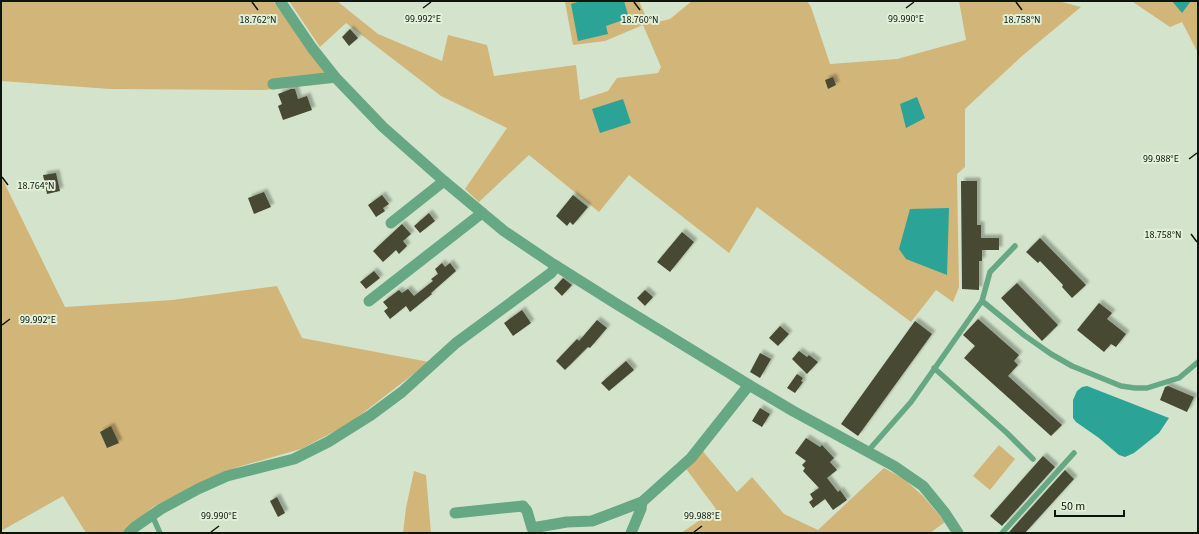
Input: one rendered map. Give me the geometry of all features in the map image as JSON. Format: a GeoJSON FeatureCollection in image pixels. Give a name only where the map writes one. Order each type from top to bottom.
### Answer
{"type":"FeatureCollection","features":[{"type":"Feature","properties":{"kind":"street"},"geometry":{"type":"LineString","coordinates":[[280,1],[312,48],[335,77],[383,126],[482,213],[556,266],[636,317],[793,411],[894,466],[923,486],[945,512],[958,533]]}},
{"type":"Feature","properties":{"kind":"street"},"geometry":{"type":"LineString","coordinates":[[273,84],[335,77]]}},
{"type":"Feature","properties":{"kind":"street"},"geometry":{"type":"LineString","coordinates":[[391,223],[444,181]]}},
{"type":"Feature","properties":{"kind":"street"},"geometry":{"type":"LineString","coordinates":[[369,301],[482,213]]}},
{"type":"Feature","properties":{"kind":"street"},"geometry":{"type":"LineString","coordinates":[[129,533],[152,515],[198,489],[227,476],[294,459],[328,442],[371,415],[402,392],[456,343],[551,272],[556,266]]}},
{"type":"Feature","properties":{"kind":"street"},"geometry":{"type":"LineString","coordinates":[[455,513],[523,506],[527,511],[533,530],[567,522],[592,521],[642,502],[690,458],[750,385]]}},
{"type":"Feature","properties":{"kind":"street"},"geometry":{"type":"LineString","coordinates":[[631,533],[641,509],[642,502]]}},
{"type":"Feature","properties":{"kind":"lane"},"geometry":{"type":"LineString","coordinates":[[868,451],[911,402],[982,301],[990,272],[1015,246]]}},
{"type":"Feature","properties":{"kind":"lane"},"geometry":{"type":"LineString","coordinates":[[982,301],[1024,335],[1051,354],[1072,366],[1121,386],[1147,388],[1179,378],[1198,362]]}},
{"type":"Feature","properties":{"kind":"lane"},"geometry":{"type":"LineString","coordinates":[[934,368],[1007,433],[1033,459]]}},
{"type":"Feature","properties":{"kind":"lane"},"geometry":{"type":"LineString","coordinates":[[1002,533],[1074,453]]}},
{"type":"Feature","properties":{"kind":"lane"},"geometry":{"type":"LineString","coordinates":[[152,515],[160,533]]}},
{"type":"Feature","properties":{"kind":"shaded area"},"geometry":{"type":"Polygon","coordinates":[[[1,1],[273,1],[335,83],[264,90],[110,89],[1,81],[1,1]]]}},
{"type":"Feature","properties":{"kind":"shaded area"},"geometry":{"type":"Polygon","coordinates":[[[289,1],[337,1],[378,34],[442,61],[448,35],[487,45],[494,76],[576,65],[580,100],[608,91],[617,78],[658,73],[661,67],[643,25],[605,41],[573,45],[565,2],[568,1],[639,1],[649,24],[670,19],[692,1],[807,1],[811,7],[830,64],[897,59],[966,40],[959,1],[1058,1],[1081,7],[1022,56],[965,109],[965,167],[957,174],[959,287],[953,302],[936,290],[911,322],[757,207],[729,253],[629,175],[599,212],[529,155],[479,202],[465,189],[507,128],[441,96],[346,23],[320,47],[289,1]]]}},
{"type":"Feature","properties":{"kind":"shaded area"},"geometry":{"type":"Polygon","coordinates":[[[1198,1],[1198,53],[1182,22],[1170,27],[1133,2],[1198,1]]]}},
{"type":"Feature","properties":{"kind":"shaded area"},"geometry":{"type":"Polygon","coordinates":[[[1,176],[65,307],[172,300],[277,286],[302,338],[429,362],[350,423],[301,449],[238,467],[194,486],[153,507],[123,533],[86,533],[63,496],[1,531],[1,176]]]}},
{"type":"Feature","properties":{"kind":"shaded area"},"geometry":{"type":"Polygon","coordinates":[[[999,445],[1015,459],[990,490],[973,476],[999,445]]]}},
{"type":"Feature","properties":{"kind":"shaded area"},"geometry":{"type":"Polygon","coordinates":[[[701,449],[737,492],[752,477],[784,514],[818,530],[884,468],[904,479],[923,496],[945,522],[930,533],[681,533],[716,509],[684,466],[701,449]]]}},
{"type":"Feature","properties":{"kind":"shaded area"},"geometry":{"type":"Polygon","coordinates":[[[414,471],[426,475],[431,533],[403,533],[406,508],[414,471]]]}},
{"type":"Feature","properties":{"kind":"water"},"geometry":{"type":"Polygon","coordinates":[[[581,1],[624,1],[629,18],[606,26],[608,34],[578,41],[571,4],[581,1]]]}},
{"type":"Feature","properties":{"kind":"water"},"geometry":{"type":"Polygon","coordinates":[[[1172,1],[1191,1],[1182,13],[1172,1]]]}},
{"type":"Feature","properties":{"kind":"water"},"geometry":{"type":"Polygon","coordinates":[[[917,97],[925,118],[906,128],[900,104],[917,97]]]}},
{"type":"Feature","properties":{"kind":"water"},"geometry":{"type":"Polygon","coordinates":[[[623,99],[631,123],[600,133],[592,109],[623,99]]]}},
{"type":"Feature","properties":{"kind":"water"},"geometry":{"type":"Polygon","coordinates":[[[949,208],[947,275],[906,259],[899,249],[910,209],[949,208]]]}},
{"type":"Feature","properties":{"kind":"water"},"geometry":{"type":"Polygon","coordinates":[[[1087,386],[1169,418],[1159,433],[1134,453],[1125,457],[1119,455],[1099,438],[1076,422],[1073,418],[1073,400],[1077,391],[1082,387],[1087,386]]]}},
{"type":"Feature","properties":{"kind":"building"},"geometry":{"type":"Polygon","coordinates":[[[350,29],[358,38],[349,46],[342,37],[350,29]]]}},
{"type":"Feature","properties":{"kind":"building"},"geometry":{"type":"Polygon","coordinates":[[[833,77],[836,85],[828,89],[825,80],[833,77]]]}},
{"type":"Feature","properties":{"kind":"building"},"geometry":{"type":"Polygon","coordinates":[[[295,89],[298,99],[307,96],[312,110],[283,120],[278,106],[282,104],[278,94],[295,89]]]}},
{"type":"Feature","properties":{"kind":"building"},"geometry":{"type":"Polygon","coordinates":[[[56,173],[60,191],[47,194],[43,175],[56,173]]]}},
{"type":"Feature","properties":{"kind":"building"},"geometry":{"type":"Polygon","coordinates":[[[961,181],[977,181],[977,225],[981,225],[981,238],[999,238],[999,250],[982,250],[982,261],[979,261],[979,290],[962,289],[961,181]]]}},
{"type":"Feature","properties":{"kind":"building"},"geometry":{"type":"Polygon","coordinates":[[[264,192],[271,207],[254,214],[248,198],[264,192]]]}},
{"type":"Feature","properties":{"kind":"building"},"geometry":{"type":"Polygon","coordinates":[[[382,195],[389,204],[383,208],[385,211],[376,217],[368,205],[382,195]]]}},
{"type":"Feature","properties":{"kind":"building"},"geometry":{"type":"Polygon","coordinates":[[[573,195],[588,207],[573,225],[570,222],[567,226],[556,216],[573,195]]]}},
{"type":"Feature","properties":{"kind":"building"},"geometry":{"type":"Polygon","coordinates":[[[429,213],[435,221],[420,233],[414,226],[429,213]]]}},
{"type":"Feature","properties":{"kind":"building"},"geometry":{"type":"Polygon","coordinates":[[[402,224],[411,234],[403,241],[407,246],[399,254],[396,250],[383,262],[373,251],[402,224]]]}},
{"type":"Feature","properties":{"kind":"building"},"geometry":{"type":"Polygon","coordinates":[[[682,232],[694,242],[670,272],[657,262],[682,232]]]}},
{"type":"Feature","properties":{"kind":"building"},"geometry":{"type":"Polygon","coordinates":[[[1040,238],[1086,285],[1072,298],[1062,287],[1063,285],[1040,261],[1038,263],[1026,252],[1040,238]]]}},
{"type":"Feature","properties":{"kind":"building"},"geometry":{"type":"Polygon","coordinates":[[[442,263],[445,267],[450,263],[456,271],[431,293],[432,294],[410,312],[406,306],[390,319],[384,311],[388,308],[383,302],[399,290],[402,293],[408,289],[414,296],[433,281],[431,279],[438,274],[435,269],[442,263]]]}},
{"type":"Feature","properties":{"kind":"building"},"geometry":{"type":"Polygon","coordinates":[[[374,271],[380,278],[366,289],[360,282],[374,271]]]}},
{"type":"Feature","properties":{"kind":"building"},"geometry":{"type":"Polygon","coordinates":[[[563,278],[572,285],[562,296],[554,288],[563,278]]]}},
{"type":"Feature","properties":{"kind":"building"},"geometry":{"type":"Polygon","coordinates":[[[1017,283],[1058,325],[1042,341],[1001,298],[1017,283]]]}},
{"type":"Feature","properties":{"kind":"building"},"geometry":{"type":"Polygon","coordinates":[[[645,290],[653,297],[645,306],[637,298],[645,290]]]}},
{"type":"Feature","properties":{"kind":"building"},"geometry":{"type":"Polygon","coordinates":[[[1099,303],[1112,313],[1107,319],[1126,334],[1116,347],[1111,344],[1104,352],[1077,330],[1099,303]]]}},
{"type":"Feature","properties":{"kind":"building"},"geometry":{"type":"Polygon","coordinates":[[[522,310],[531,323],[513,336],[504,323],[522,310]]]}},
{"type":"Feature","properties":{"kind":"building"},"geometry":{"type":"Polygon","coordinates":[[[978,319],[1019,355],[1014,361],[1018,365],[1008,376],[1062,425],[1051,436],[964,358],[975,346],[963,335],[978,319]]]}},
{"type":"Feature","properties":{"kind":"building"},"geometry":{"type":"Polygon","coordinates":[[[597,320],[607,328],[590,348],[588,347],[565,370],[556,361],[577,339],[579,341],[597,320]]]}},
{"type":"Feature","properties":{"kind":"building"},"geometry":{"type":"Polygon","coordinates":[[[915,321],[932,334],[858,436],[841,424],[915,321]]]}},
{"type":"Feature","properties":{"kind":"building"},"geometry":{"type":"Polygon","coordinates":[[[780,326],[789,334],[778,346],[769,338],[780,326]]]}},
{"type":"Feature","properties":{"kind":"building"},"geometry":{"type":"Polygon","coordinates":[[[799,351],[807,357],[809,355],[818,362],[807,374],[792,359],[799,351]]]}},
{"type":"Feature","properties":{"kind":"building"},"geometry":{"type":"Polygon","coordinates":[[[760,353],[771,359],[760,378],[750,372],[760,353]]]}},
{"type":"Feature","properties":{"kind":"building"},"geometry":{"type":"Polygon","coordinates":[[[626,361],[634,370],[609,391],[601,383],[626,361]]]}},
{"type":"Feature","properties":{"kind":"building"},"geometry":{"type":"Polygon","coordinates":[[[797,374],[803,378],[801,381],[803,382],[795,393],[787,388],[797,374]]]}},
{"type":"Feature","properties":{"kind":"building"},"geometry":{"type":"Polygon","coordinates":[[[1168,386],[1194,397],[1187,412],[1160,400],[1165,387],[1168,386]]]}},
{"type":"Feature","properties":{"kind":"building"},"geometry":{"type":"Polygon","coordinates":[[[760,408],[770,414],[762,427],[752,421],[760,408]]]}},
{"type":"Feature","properties":{"kind":"building"},"geometry":{"type":"Polygon","coordinates":[[[111,426],[119,443],[107,448],[100,432],[111,426]]]}},
{"type":"Feature","properties":{"kind":"building"},"geometry":{"type":"Polygon","coordinates":[[[806,438],[820,447],[822,445],[834,458],[830,462],[837,470],[827,478],[838,492],[840,490],[847,500],[833,510],[825,499],[813,508],[809,502],[813,499],[810,494],[819,488],[803,471],[805,468],[802,465],[806,461],[795,453],[806,438]]]}},
{"type":"Feature","properties":{"kind":"building"},"geometry":{"type":"Polygon","coordinates":[[[1043,456],[1055,467],[1002,526],[990,516],[1043,456]]]}},
{"type":"Feature","properties":{"kind":"building"},"geometry":{"type":"Polygon","coordinates":[[[1065,470],[1074,479],[1025,533],[1010,533],[1009,532],[1065,470]]]}},
{"type":"Feature","properties":{"kind":"building"},"geometry":{"type":"Polygon","coordinates":[[[277,497],[285,513],[278,517],[270,501],[277,497]]]}}]}
